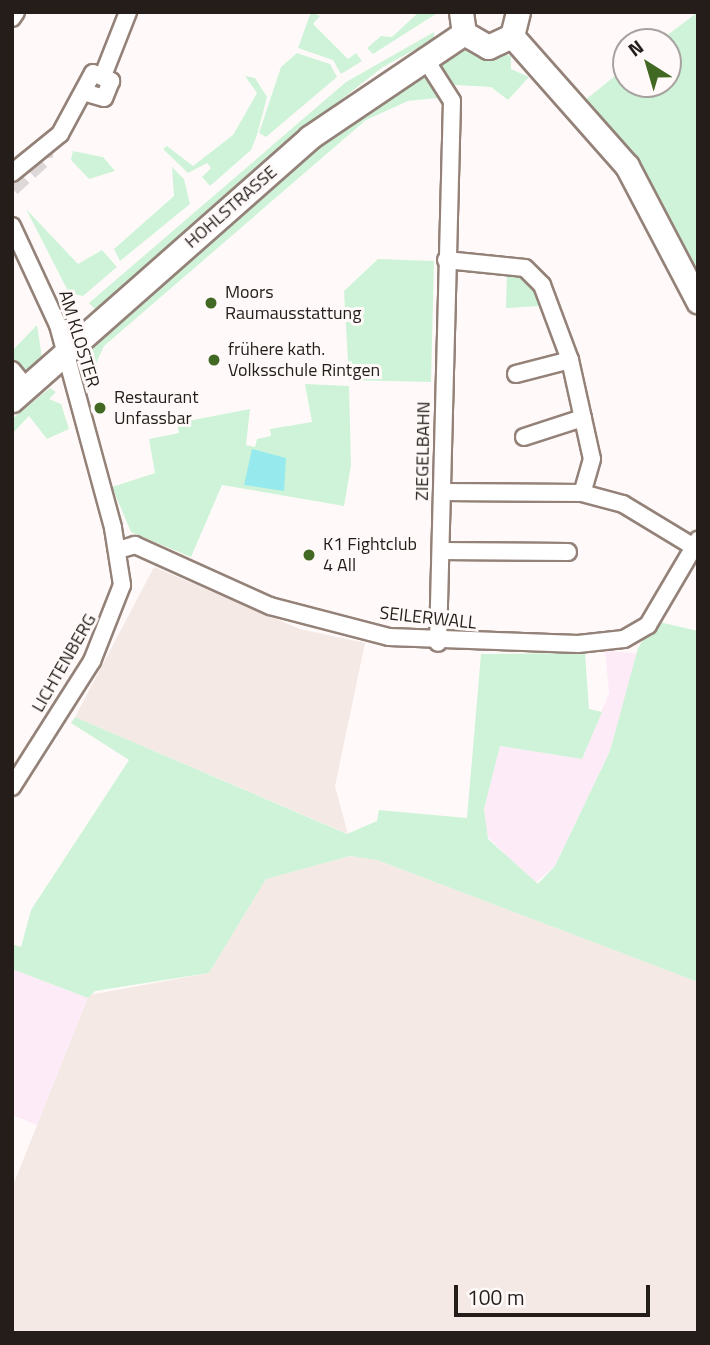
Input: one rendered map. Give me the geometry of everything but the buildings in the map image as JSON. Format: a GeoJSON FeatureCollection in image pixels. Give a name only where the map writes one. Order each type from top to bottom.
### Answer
{"type":"FeatureCollection","features":[{"type":"Feature","properties":{"kind":"main road"},"geometry":{"type":"LineString","coordinates":[[513,36],[518,12]]}},
{"type":"Feature","properties":{"kind":"main road"},"geometry":{"type":"LineString","coordinates":[[463,23],[488,47],[513,36]]}},
{"type":"Feature","properties":{"kind":"main road","name":"HOHLSTRASSE"},"geometry":{"type":"LineString","coordinates":[[17,386],[65,351],[310,137],[424,57],[463,23]]}},
{"type":"Feature","properties":{"kind":"main road"},"geometry":{"type":"LineString","coordinates":[[513,36],[626,166],[698,301]]}},
{"type":"Feature","properties":{"kind":"street"},"geometry":{"type":"LineString","coordinates":[[12,18],[16,12]]}},
{"type":"Feature","properties":{"kind":"street"},"geometry":{"type":"LineString","coordinates":[[12,173],[60,134],[87,93],[85,82],[93,73],[104,73],[128,12]]}},
{"type":"Feature","properties":{"kind":"street","name":"ZIEGELBAHN"},"geometry":{"type":"LineString","coordinates":[[424,57],[452,101],[438,643]]}},
{"type":"Feature","properties":{"kind":"street","name":"AM KLOSTER"},"geometry":{"type":"LineString","coordinates":[[12,226],[65,351],[118,550]]}},
{"type":"Feature","properties":{"kind":"street"},"geometry":{"type":"LineString","coordinates":[[446,260],[525,268],[542,285],[570,360],[592,459],[582,494]]}},
{"type":"Feature","properties":{"kind":"street"},"geometry":{"type":"LineString","coordinates":[[516,374],[570,360]]}},
{"type":"Feature","properties":{"kind":"street"},"geometry":{"type":"LineString","coordinates":[[524,438],[583,418]]}},
{"type":"Feature","properties":{"kind":"street"},"geometry":{"type":"LineString","coordinates":[[442,492],[582,494],[623,504],[696,543]]}},
{"type":"Feature","properties":{"kind":"street","name":"SEILERWALL"},"geometry":{"type":"LineString","coordinates":[[118,550],[135,545],[270,606],[438,643],[624,639],[648,625],[696,543]]}},
{"type":"Feature","properties":{"kind":"street","name":"LICHTENBERG"},"geometry":{"type":"LineString","coordinates":[[12,787],[110,624],[122,585],[118,550]]}},
{"type":"Feature","properties":{"kind":"street"},"geometry":{"type":"LineString","coordinates":[[440,551],[568,552]]}},
{"type":"Feature","properties":{"kind":"shaded area"},"geometry":{"type":"Polygon","coordinates":[[[154,567],[300,629],[365,643],[335,786],[348,834],[75,717],[154,567]]]}},
{"type":"Feature","properties":{"kind":"shaded area"},"geometry":{"type":"Polygon","coordinates":[[[605,651],[639,653],[610,751],[555,866],[534,884],[485,834],[484,809],[500,746],[582,759],[609,693],[605,651]]]}},
{"type":"Feature","properties":{"kind":"shaded area"},"geometry":{"type":"Polygon","coordinates":[[[350,856],[377,860],[698,982],[698,1333],[12,1333],[12,1188],[89,995],[209,973],[266,879],[350,856]]]}},
{"type":"Feature","properties":{"kind":"shaded area"},"geometry":{"type":"Polygon","coordinates":[[[12,969],[88,998],[37,1125],[12,1115],[12,969]]]}},
{"type":"Feature","properties":{"kind":"green space"},"geometry":{"type":"Polygon","coordinates":[[[311,12],[320,16],[313,24],[348,59],[356,53],[362,61],[341,74],[333,60],[298,48],[311,12]]]}},
{"type":"Feature","properties":{"kind":"green space"},"geometry":{"type":"Polygon","coordinates":[[[419,12],[439,12],[373,54],[367,48],[381,36],[392,37],[419,12]]]}},
{"type":"Feature","properties":{"kind":"green space"},"geometry":{"type":"Polygon","coordinates":[[[698,12],[698,274],[634,157],[584,101],[612,78],[612,98],[682,98],[682,28],[677,28],[698,12]]]}},
{"type":"Feature","properties":{"kind":"green space"},"geometry":{"type":"Polygon","coordinates":[[[434,32],[434,39],[383,67],[267,157],[101,305],[95,309],[89,303],[346,82],[434,32]]]}},
{"type":"Feature","properties":{"kind":"green space"},"geometry":{"type":"Polygon","coordinates":[[[470,47],[511,56],[511,69],[529,77],[508,100],[491,87],[455,85],[455,95],[439,75],[440,57],[470,47]]]}},
{"type":"Feature","properties":{"kind":"green space"},"geometry":{"type":"Polygon","coordinates":[[[297,53],[330,64],[337,77],[266,137],[259,133],[281,67],[297,53]]]}},
{"type":"Feature","properties":{"kind":"green space"},"geometry":{"type":"Polygon","coordinates":[[[426,72],[438,98],[408,101],[366,120],[104,346],[87,383],[86,347],[318,142],[426,72]]]}},
{"type":"Feature","properties":{"kind":"green space"},"geometry":{"type":"Polygon","coordinates":[[[245,76],[255,78],[267,97],[257,135],[251,150],[210,186],[202,177],[211,168],[207,163],[188,173],[163,149],[167,146],[193,166],[233,135],[257,93],[245,76]]]}},
{"type":"Feature","properties":{"kind":"green space"},"geometry":{"type":"Polygon","coordinates":[[[73,151],[103,157],[115,171],[89,179],[71,160],[73,151]]]}},
{"type":"Feature","properties":{"kind":"green space"},"geometry":{"type":"Polygon","coordinates":[[[172,167],[184,179],[190,204],[120,261],[114,249],[174,196],[172,167]]]}},
{"type":"Feature","properties":{"kind":"green space"},"geometry":{"type":"Polygon","coordinates":[[[26,209],[78,264],[102,250],[117,267],[83,296],[69,293],[26,209]]]}},
{"type":"Feature","properties":{"kind":"green space"},"geometry":{"type":"Polygon","coordinates":[[[378,259],[434,261],[431,382],[349,380],[344,291],[378,259]]]}},
{"type":"Feature","properties":{"kind":"green space"},"geometry":{"type":"Polygon","coordinates":[[[507,272],[533,284],[540,306],[506,308],[507,272]]]}},
{"type":"Feature","properties":{"kind":"green space"},"geometry":{"type":"Polygon","coordinates":[[[37,325],[42,358],[12,387],[12,351],[37,325]]]}},
{"type":"Feature","properties":{"kind":"green space"},"geometry":{"type":"Polygon","coordinates":[[[305,384],[349,386],[351,465],[344,506],[222,485],[191,557],[131,532],[112,487],[155,473],[149,439],[179,433],[177,423],[250,409],[246,445],[255,447],[257,439],[271,436],[270,429],[312,422],[305,384]]]}},
{"type":"Feature","properties":{"kind":"green space"},"geometry":{"type":"Polygon","coordinates":[[[50,388],[56,392],[49,399],[61,404],[69,429],[47,439],[29,416],[12,434],[12,419],[50,388]]]}},
{"type":"Feature","properties":{"kind":"green space"},"geometry":{"type":"Polygon","coordinates":[[[655,621],[698,631],[698,982],[377,860],[350,856],[266,879],[209,973],[95,991],[88,998],[12,969],[12,944],[21,947],[31,910],[129,760],[71,723],[75,717],[347,834],[377,821],[379,810],[467,818],[481,654],[585,653],[589,709],[602,712],[582,759],[500,746],[484,809],[488,839],[538,884],[555,866],[610,751],[638,648],[655,621]]]}},
{"type":"Feature","properties":{"kind":"water"},"geometry":{"type":"Polygon","coordinates":[[[252,449],[286,458],[284,491],[244,485],[252,449]]]}},
{"type":"Feature","properties":{"kind":"tunnel"},"geometry":{"type":"LineString","coordinates":[[12,188],[45,158],[45,147]]}},
{"type":"Feature","properties":{"kind":"place","name":"Moors Raumausstattung"},"geometry":{"type":"Point","coordinates":[211,303]}},
{"type":"Feature","properties":{"kind":"place","name":"frühere kath. Volksschule Rintgen"},"geometry":{"type":"Point","coordinates":[214,360]}},
{"type":"Feature","properties":{"kind":"place","name":"Restaurant Unfassbar"},"geometry":{"type":"Point","coordinates":[100,408]}},
{"type":"Feature","properties":{"kind":"place","name":"K1 Fightclub 4 All"},"geometry":{"type":"Point","coordinates":[309,555]}}]}
